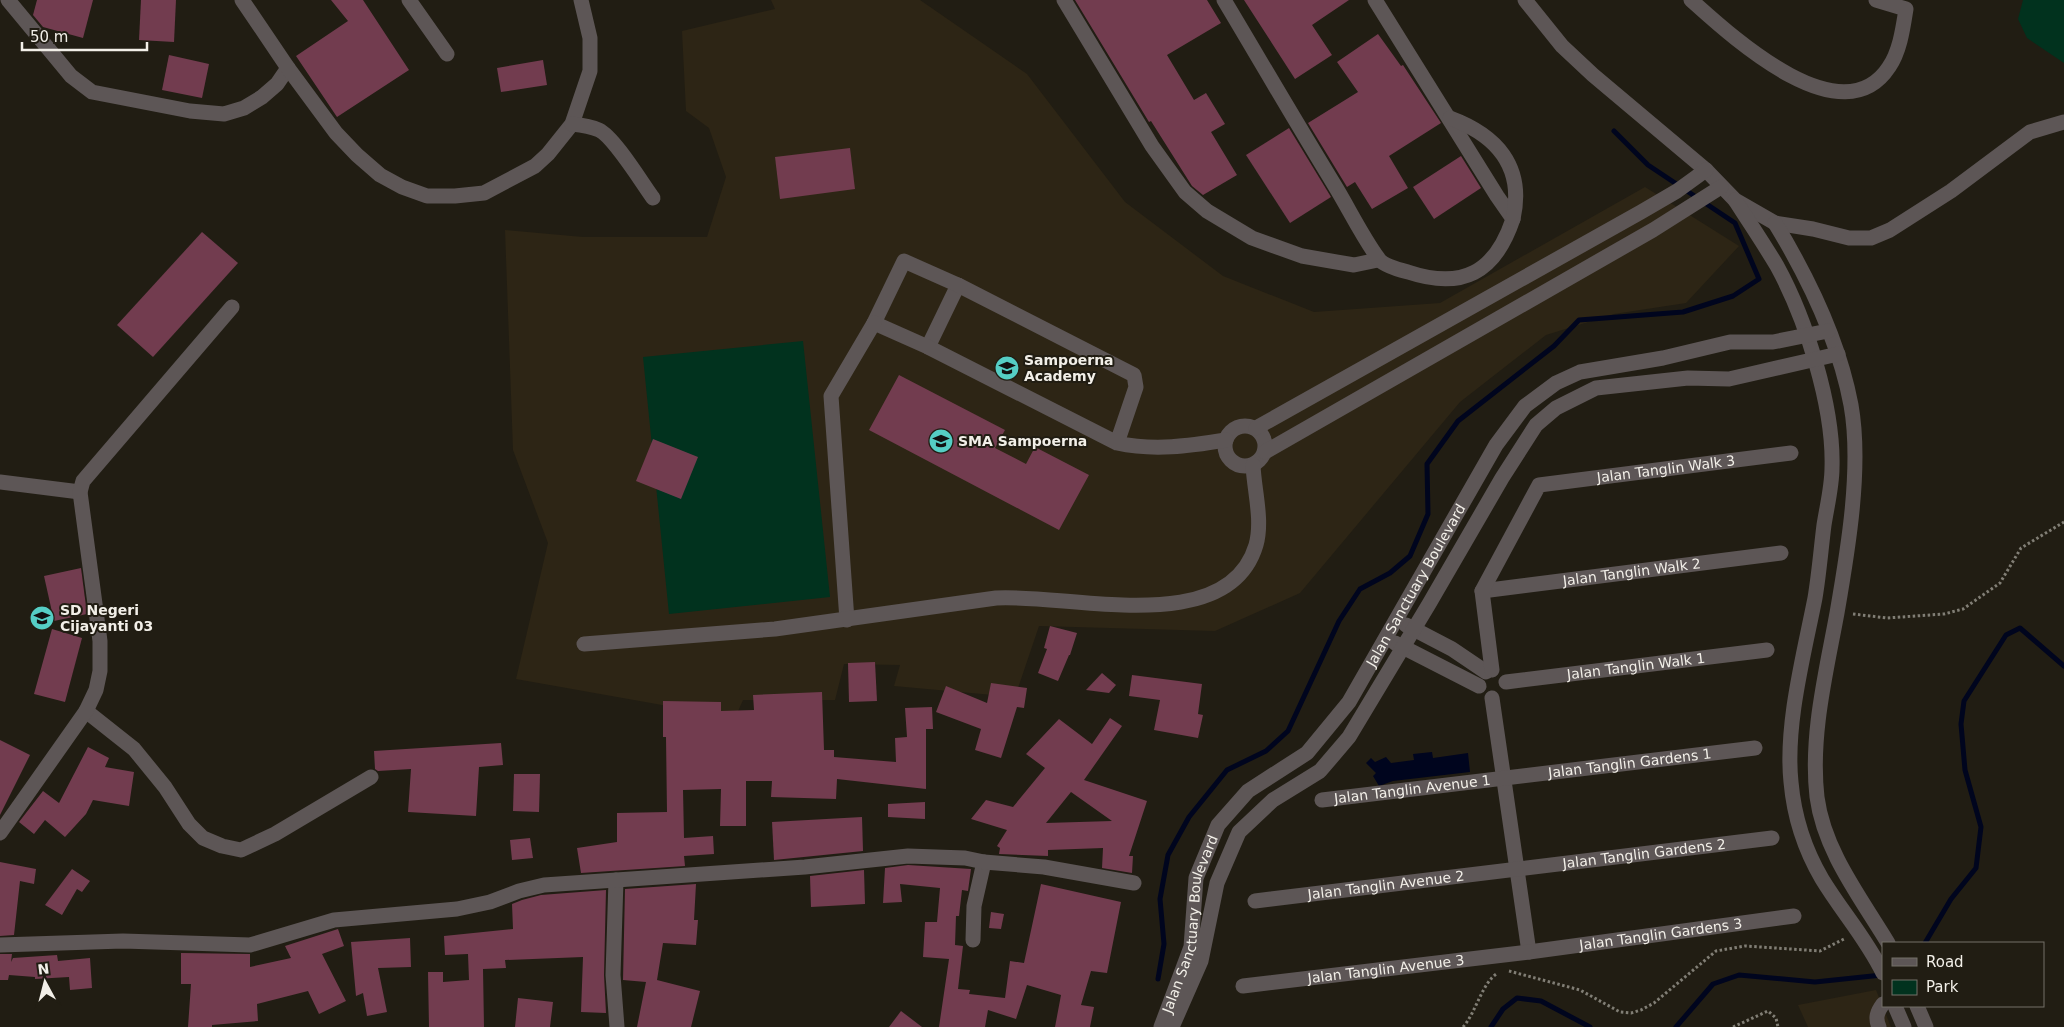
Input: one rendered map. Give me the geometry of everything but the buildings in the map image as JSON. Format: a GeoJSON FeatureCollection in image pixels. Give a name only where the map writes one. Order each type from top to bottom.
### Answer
{"type":"FeatureCollection","features":[{"type":"Feature","properties":{"kind":"street"},"geometry":{"type":"LineString","coordinates":[[8,0],[71,76],[92,92],[190,111],[224,114],[244,108],[262,97],[277,84],[288,68]]}},
{"type":"Feature","properties":{"kind":"street"},"geometry":{"type":"LineString","coordinates":[[242,0],[288,68],[336,133],[380,176],[402,187],[427,196],[484,193],[505,183],[535,166],[548,154],[572,124],[590,71],[590,38],[581,0]]}},
{"type":"Feature","properties":{"kind":"street"},"geometry":{"type":"LineString","coordinates":[[409,0],[447,54]]}},
{"type":"Feature","properties":{"kind":"street"},"geometry":{"type":"LineString","coordinates":[[1064,0],[1152,146],[1185,192],[1206,211],[1252,238],[1302,256],[1354,265],[1378,260],[1430,279],[1447,280],[1476,272],[1488,264],[1504,242],[1513,219],[1516,196],[1514,181],[1509,163],[1483,133],[1472,126],[1450,118]]}},
{"type":"Feature","properties":{"kind":"street"},"geometry":{"type":"LineString","coordinates":[[1224,0],[1378,260]]}},
{"type":"Feature","properties":{"kind":"street"},"geometry":{"type":"LineString","coordinates":[[1375,0],[1513,219]]}},
{"type":"Feature","properties":{"kind":"street"},"geometry":{"type":"LineString","coordinates":[[1525,0],[1562,46],[1706,170],[1735,200],[1777,267],[1807,336],[1828,418],[1832,468],[1819,574],[1799,678],[1791,742],[1791,782],[1807,850],[1823,881],[1858,932],[1870,946],[1882,971]]}},
{"type":"Feature","properties":{"kind":"street"},"geometry":{"type":"LineString","coordinates":[[1691,0],[1728,34],[1794,78],[1827,91],[1842,92],[1866,86],[1889,68],[1901,38],[1907,4],[1876,0]]}},
{"type":"Feature","properties":{"kind":"street"},"geometry":{"type":"LineString","coordinates":[[1735,200],[1775,223],[1814,229],[1849,238],[1871,238],[1890,230],[1951,191],[2030,132],[2064,122]]}},
{"type":"Feature","properties":{"kind":"street"},"geometry":{"type":"LineString","coordinates":[[572,124],[585,125],[601,130],[614,144],[653,198]]}},
{"type":"Feature","properties":{"kind":"street"},"geometry":{"type":"LineString","coordinates":[[1256,428],[1682,187],[1706,170]]}},
{"type":"Feature","properties":{"kind":"street"},"geometry":{"type":"LineString","coordinates":[[1264,452],[1653,230],[1721,186]]}},
{"type":"Feature","properties":{"kind":"street"},"geometry":{"type":"LineString","coordinates":[[1775,223],[1799,262],[1838,354],[1851,406],[1855,454],[1852,499],[1837,611],[1821,699],[1816,755],[1817,798],[1829,844],[1887,942]]}},
{"type":"Feature","properties":{"kind":"street"},"geometry":{"type":"LineString","coordinates":[[847,620],[830,396],[874,323],[904,261],[958,285],[1134,375],[1136,387],[1117,443]]}},
{"type":"Feature","properties":{"kind":"street"},"geometry":{"type":"LineString","coordinates":[[928,347],[958,285]]}},
{"type":"Feature","properties":{"kind":"street"},"geometry":{"type":"LineString","coordinates":[[0,833],[86,711],[96,690],[100,671],[100,641],[80,492],[83,480],[232,307]]}},
{"type":"Feature","properties":{"kind":"street"},"geometry":{"type":"LineString","coordinates":[[874,323],[928,347],[1117,443],[1141,449],[1173,448],[1226,440]]}},
{"type":"Feature","properties":{"kind":"street","name":"Jalan Sanctuary Boulevard"},"geometry":{"type":"LineString","coordinates":[[1161,1027],[1191,947],[1196,878],[1218,824],[1248,791],[1306,753],[1349,702],[1496,445],[1525,406],[1556,384],[1580,372],[1684,353],[1730,342],[1773,342],[1828,331]]}},
{"type":"Feature","properties":{"kind":"street"},"geometry":{"type":"LineString","coordinates":[[1773,342],[1775,367]]}},
{"type":"Feature","properties":{"kind":"street"},"geometry":{"type":"LineString","coordinates":[[1684,353],[1688,378]]}},
{"type":"Feature","properties":{"kind":"street","name":"Jalan Sanctuary Boulevard"},"geometry":{"type":"LineString","coordinates":[[1171,1027],[1201,961],[1217,883],[1239,832],[1273,800],[1320,771],[1349,737],[1502,478],[1536,426],[1556,408],[1596,388],[1688,378],[1729,379],[1838,354]]}},
{"type":"Feature","properties":{"kind":"street"},"geometry":{"type":"LineString","coordinates":[[1246,425],[1256,428],[1264,438],[1264,452],[1262,457],[1253,465],[1238,465],[1232,462],[1225,449],[1226,440],[1230,432],[1238,427],[1246,425]]}},
{"type":"Feature","properties":{"kind":"street","name":"Jalan Tanglin Walk 3"},"geometry":{"type":"LineString","coordinates":[[1482,591],[1539,485],[1792,453]]}},
{"type":"Feature","properties":{"kind":"street"},"geometry":{"type":"LineString","coordinates":[[584,644],[775,629],[1014,596],[1104,605],[1158,604],[1206,597],[1222,589],[1246,569],[1256,543],[1258,514],[1253,465]]}},
{"type":"Feature","properties":{"kind":"street"},"geometry":{"type":"LineString","coordinates":[[0,482],[80,492]]}},
{"type":"Feature","properties":{"kind":"street","name":"Jalan Tanglin Walk 2"},"geometry":{"type":"LineString","coordinates":[[1482,591],[1781,553]]}},
{"type":"Feature","properties":{"kind":"street"},"geometry":{"type":"LineString","coordinates":[[1482,591],[1489,671]]}},
{"type":"Feature","properties":{"kind":"street"},"geometry":{"type":"LineString","coordinates":[[1396,619],[1489,671],[1503,674],[1506,682],[1502,694],[1492,698],[1482,694],[1479,686],[1480,679],[1489,671]]}},
{"type":"Feature","properties":{"kind":"street"},"geometry":{"type":"LineString","coordinates":[[1384,638],[1479,686]]}},
{"type":"Feature","properties":{"kind":"street","name":"Jalan Tanglin Walk 1"},"geometry":{"type":"LineString","coordinates":[[1506,682],[1767,650]]}},
{"type":"Feature","properties":{"kind":"street"},"geometry":{"type":"LineString","coordinates":[[1492,698],[1529,952]]}},
{"type":"Feature","properties":{"kind":"street"},"geometry":{"type":"LineString","coordinates":[[86,711],[134,748],[165,787],[189,824],[203,838],[222,846],[242,850],[275,834],[372,777]]}},
{"type":"Feature","properties":{"kind":"street","name":"Jalan Tanglin Gardens 1"},"geometry":{"type":"LineString","coordinates":[[1504,779],[1755,748]]}},
{"type":"Feature","properties":{"kind":"street","name":"Jalan Tanglin Avenue 1"},"geometry":{"type":"LineString","coordinates":[[1322,800],[1504,779]]}},
{"type":"Feature","properties":{"kind":"street","name":"Jalan Tanglin Gardens 2"},"geometry":{"type":"LineString","coordinates":[[1517,869],[1772,838]]}},
{"type":"Feature","properties":{"kind":"street"},"geometry":{"type":"LineString","coordinates":[[0,945],[123,941],[250,945],[334,920],[457,909],[490,902],[519,891],[544,885],[805,868],[908,856],[965,858],[984,862],[1044,867],[1134,883]]}},
{"type":"Feature","properties":{"kind":"street"},"geometry":{"type":"LineString","coordinates":[[972,940],[974,906],[984,862]]}},
{"type":"Feature","properties":{"kind":"street","name":"Jalan Tanglin Avenue 2"},"geometry":{"type":"LineString","coordinates":[[1255,901],[1517,869]]}},
{"type":"Feature","properties":{"kind":"street"},"geometry":{"type":"LineString","coordinates":[[616,880],[614,975],[616,1027]]}},
{"type":"Feature","properties":{"kind":"street","name":"Jalan Tanglin Gardens 3"},"geometry":{"type":"LineString","coordinates":[[1529,952],[1794,916]]}},
{"type":"Feature","properties":{"kind":"street","name":"Jalan Tanglin Avenue 3"},"geometry":{"type":"LineString","coordinates":[[1243,986],[1529,952]]}},
{"type":"Feature","properties":{"kind":"street"},"geometry":{"type":"LineString","coordinates":[[1879,1027],[1876,1021],[1877,1013],[1882,1006]]}},
{"type":"Feature","properties":{"kind":"street"},"geometry":{"type":"LineString","coordinates":[[1895,1007],[1904,1027]]}},
{"type":"Feature","properties":{"kind":"street"},"geometry":{"type":"LineString","coordinates":[[1917,1007],[1926,1027]]}},
{"type":"Feature","properties":{"kind":"path"},"geometry":{"type":"LineString","coordinates":[[1837,611],[1887,618],[1953,613],[1963,609],[2000,583],[2021,548],[2064,522]]}},
{"type":"Feature","properties":{"kind":"path"},"geometry":{"type":"LineString","coordinates":[[1463,1027],[1469,1021],[1488,982],[1496,973],[1509,971],[1580,990],[1620,1012],[1631,1013],[1654,1003],[1716,951],[1745,946],[1820,951],[1858,932]]}},
{"type":"Feature","properties":{"kind":"path"},"geometry":{"type":"LineString","coordinates":[[1733,1027],[1768,1011],[1776,1018],[1778,1027]]}},
{"type":"Feature","properties":{"kind":"shaded area","name":"Sampoerna Academy"},"geometry":{"type":"Polygon","coordinates":[[[771,0],[920,0],[1027,74],[1125,202],[1223,276],[1314,312],[1440,303],[1645,187],[1739,246],[1686,303],[1614,314],[1546,335],[1460,402],[1300,593],[1215,631],[1039,626],[1015,697],[894,686],[900,665],[844,664],[835,700],[743,700],[735,718],[516,679],[548,543],[513,450],[505,230],[583,237],[707,237],[726,177],[709,128],[686,111],[682,31],[775,9],[771,0]]]}},
{"type":"Feature","properties":{"kind":"shaded area"},"geometry":{"type":"Polygon","coordinates":[[[1876,990],[1891,1027],[1808,1027],[1798,1005],[1876,990]]]}},
{"type":"Feature","properties":{"kind":"green space"},"geometry":{"type":"Polygon","coordinates":[[[2023,0],[2064,0],[2064,63],[2027,38],[2018,19],[2023,0]]]}},
{"type":"Feature","properties":{"kind":"green space"},"geometry":{"type":"Polygon","coordinates":[[[803,341],[830,597],[669,614],[643,357],[803,341]]]}},
{"type":"Feature","properties":{"kind":"water"},"geometry":{"type":"Polygon","coordinates":[[[1432,752],[1433,758],[1468,753],[1470,772],[1393,781],[1379,786],[1373,776],[1376,773],[1366,763],[1371,758],[1375,762],[1386,757],[1391,763],[1414,760],[1413,754],[1432,752]]]}},
{"type":"Feature","properties":{"kind":"waterway"},"geometry":{"type":"LineString","coordinates":[[1158,979],[1164,944],[1160,899],[1168,855],[1189,817],[1227,770],[1266,751],[1288,731],[1339,621],[1360,589],[1390,573],[1410,556],[1428,514],[1427,464],[1458,421],[1554,346],[1579,320],[1683,312],[1733,296],[1759,279],[1735,223],[1648,165],[1614,131]]}},
{"type":"Feature","properties":{"kind":"waterway"},"geometry":{"type":"LineString","coordinates":[[1926,942],[1951,899],[1976,868],[1981,827],[1965,770],[1961,724],[1964,701],[2006,635],[2020,628],[2064,666]]}},
{"type":"Feature","properties":{"kind":"waterway"},"geometry":{"type":"LineString","coordinates":[[1676,1027],[1713,984],[1739,975],[1815,982],[1882,975]]}},
{"type":"Feature","properties":{"kind":"waterway"},"geometry":{"type":"LineString","coordinates":[[1491,1027],[1503,1009],[1517,998],[1541,1001],[1590,1027]]}},
{"type":"Feature","properties":{"kind":"place","name":"Sampoerna Academy"},"geometry":{"type":"Point","coordinates":[1007,368]}},
{"type":"Feature","properties":{"kind":"place","name":"SMA Sampoerna"},"geometry":{"type":"Point","coordinates":[941,441]}},
{"type":"Feature","properties":{"kind":"place","name":"SD Negeri Cijayanti 03"},"geometry":{"type":"Point","coordinates":[42,618]}}]}
